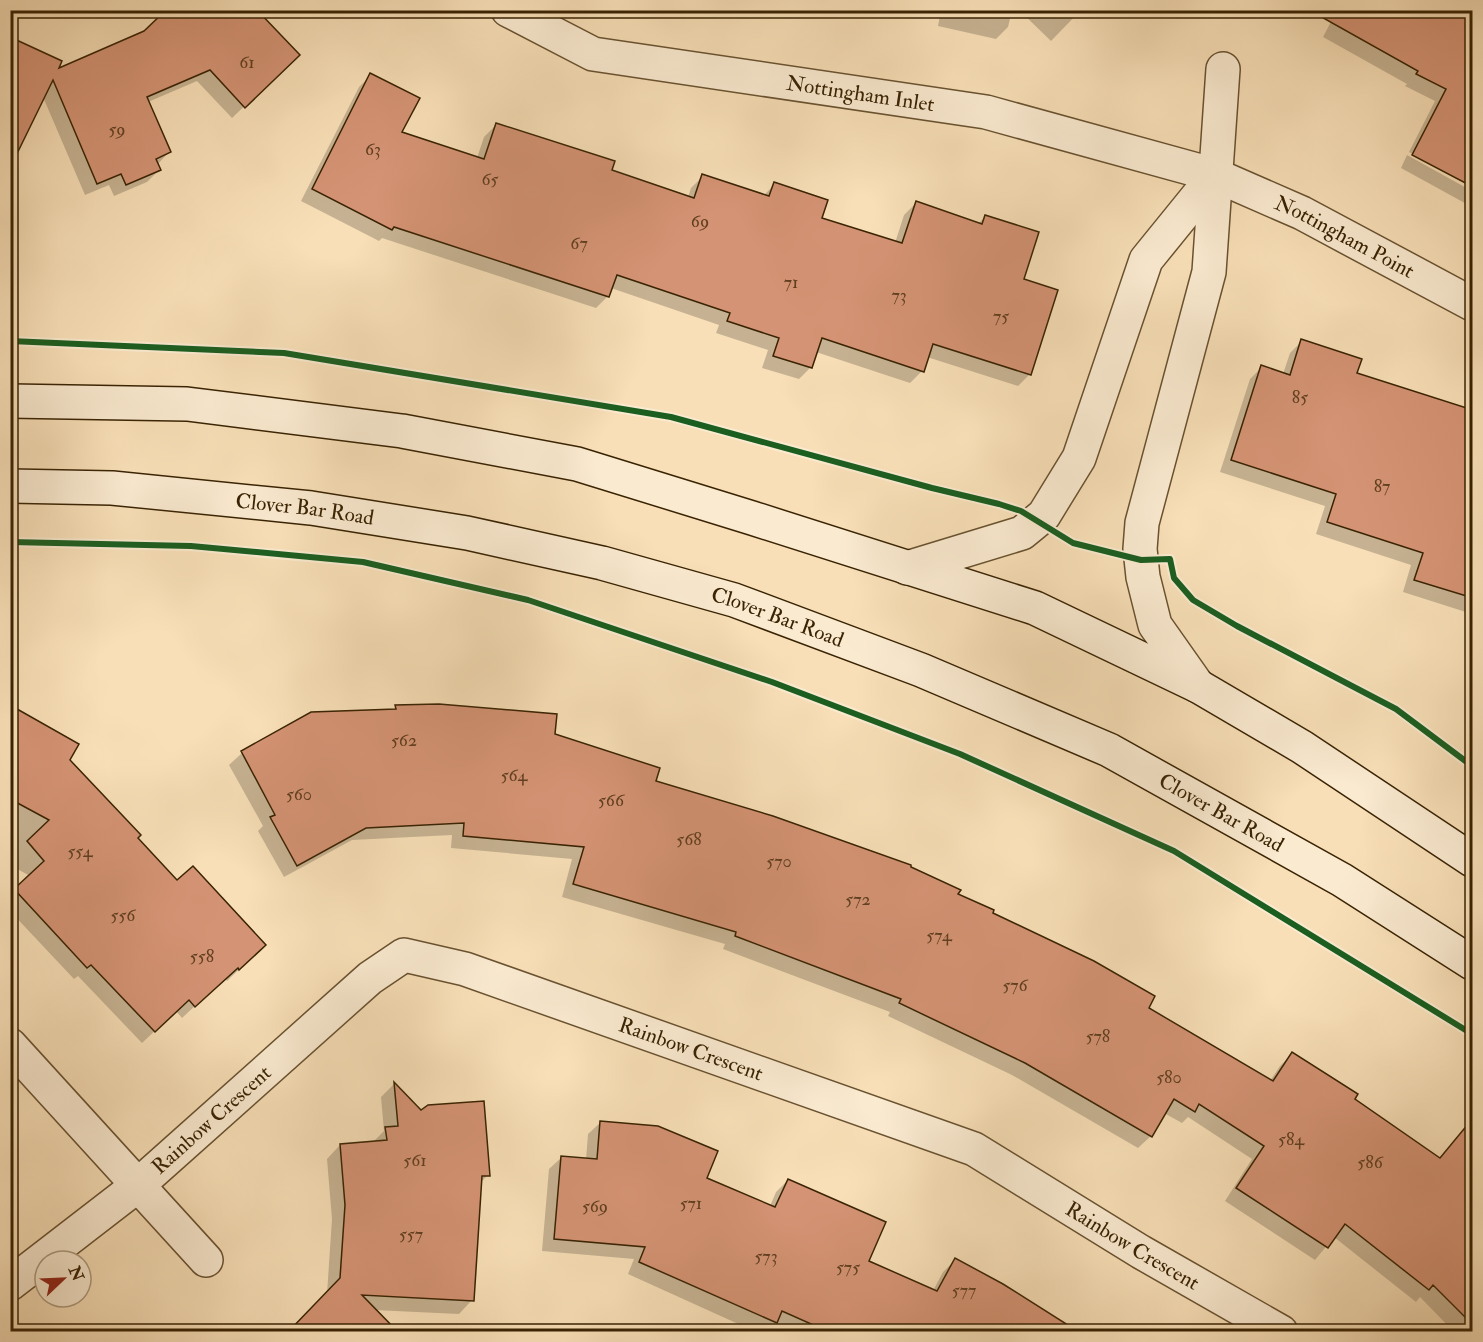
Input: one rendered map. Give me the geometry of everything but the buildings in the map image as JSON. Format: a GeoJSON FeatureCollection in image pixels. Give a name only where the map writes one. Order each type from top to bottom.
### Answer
{"type":"FeatureCollection","features":[{"type":"Feature","properties":{"kind":"street","name":"Nottingham Inlet"},"geometry":{"type":"LineString","coordinates":[[508,10],[593,54],[986,112],[1215,175]]}},
{"type":"Feature","properties":{"kind":"street"},"geometry":{"type":"LineString","coordinates":[[1198,686],[1155,625],[1143,577],[1140,549],[1142,523],[1209,272],[1223,69]]}},
{"type":"Feature","properties":{"kind":"street"},"geometry":{"type":"LineString","coordinates":[[907,568],[1022,533],[1044,515],[1078,458],[1146,260],[1215,175]]}},
{"type":"Feature","properties":{"kind":"street","name":"Nottingham Point"},"geometry":{"type":"LineString","coordinates":[[1215,175],[1302,213],[1473,304]]}},
{"type":"Feature","properties":{"kind":"street"},"geometry":{"type":"LineString","coordinates":[[10,400],[187,404],[402,431],[577,464],[1035,608],[1198,686],[1302,747],[1473,860]]}},
{"type":"Feature","properties":{"kind":"street","name":"Clover Bar Road"},"geometry":{"type":"LineString","coordinates":[[10,486],[112,488],[311,508],[467,534],[591,560],[734,600],[921,670],[1109,750],[1342,880],[1473,963]]}},
{"type":"Feature","properties":{"kind":"street","name":"Rainbow Crescent"},"geometry":{"type":"LineString","coordinates":[[10,1284],[137,1186],[370,978],[404,954],[465,969],[974,1149],[1141,1252],[1281,1332]]}},
{"type":"Feature","properties":{"kind":"street","name":"Rainbow Crescent"},"geometry":{"type":"LineString","coordinates":[[10,1045],[206,1260]]}},
{"type":"Feature","properties":{"kind":"cycle path"},"geometry":{"type":"LineString","coordinates":[[10,341],[284,353],[671,417],[999,504],[1021,511],[1073,543],[1141,560],[1170,559],[1174,578],[1193,600],[1237,626],[1396,709],[1472,766]]}},
{"type":"Feature","properties":{"kind":"cycle path"},"geometry":{"type":"LineString","coordinates":[[10,542],[191,546],[363,562],[528,600],[772,682],[960,754],[1174,851],[1472,1034]]}}]}
